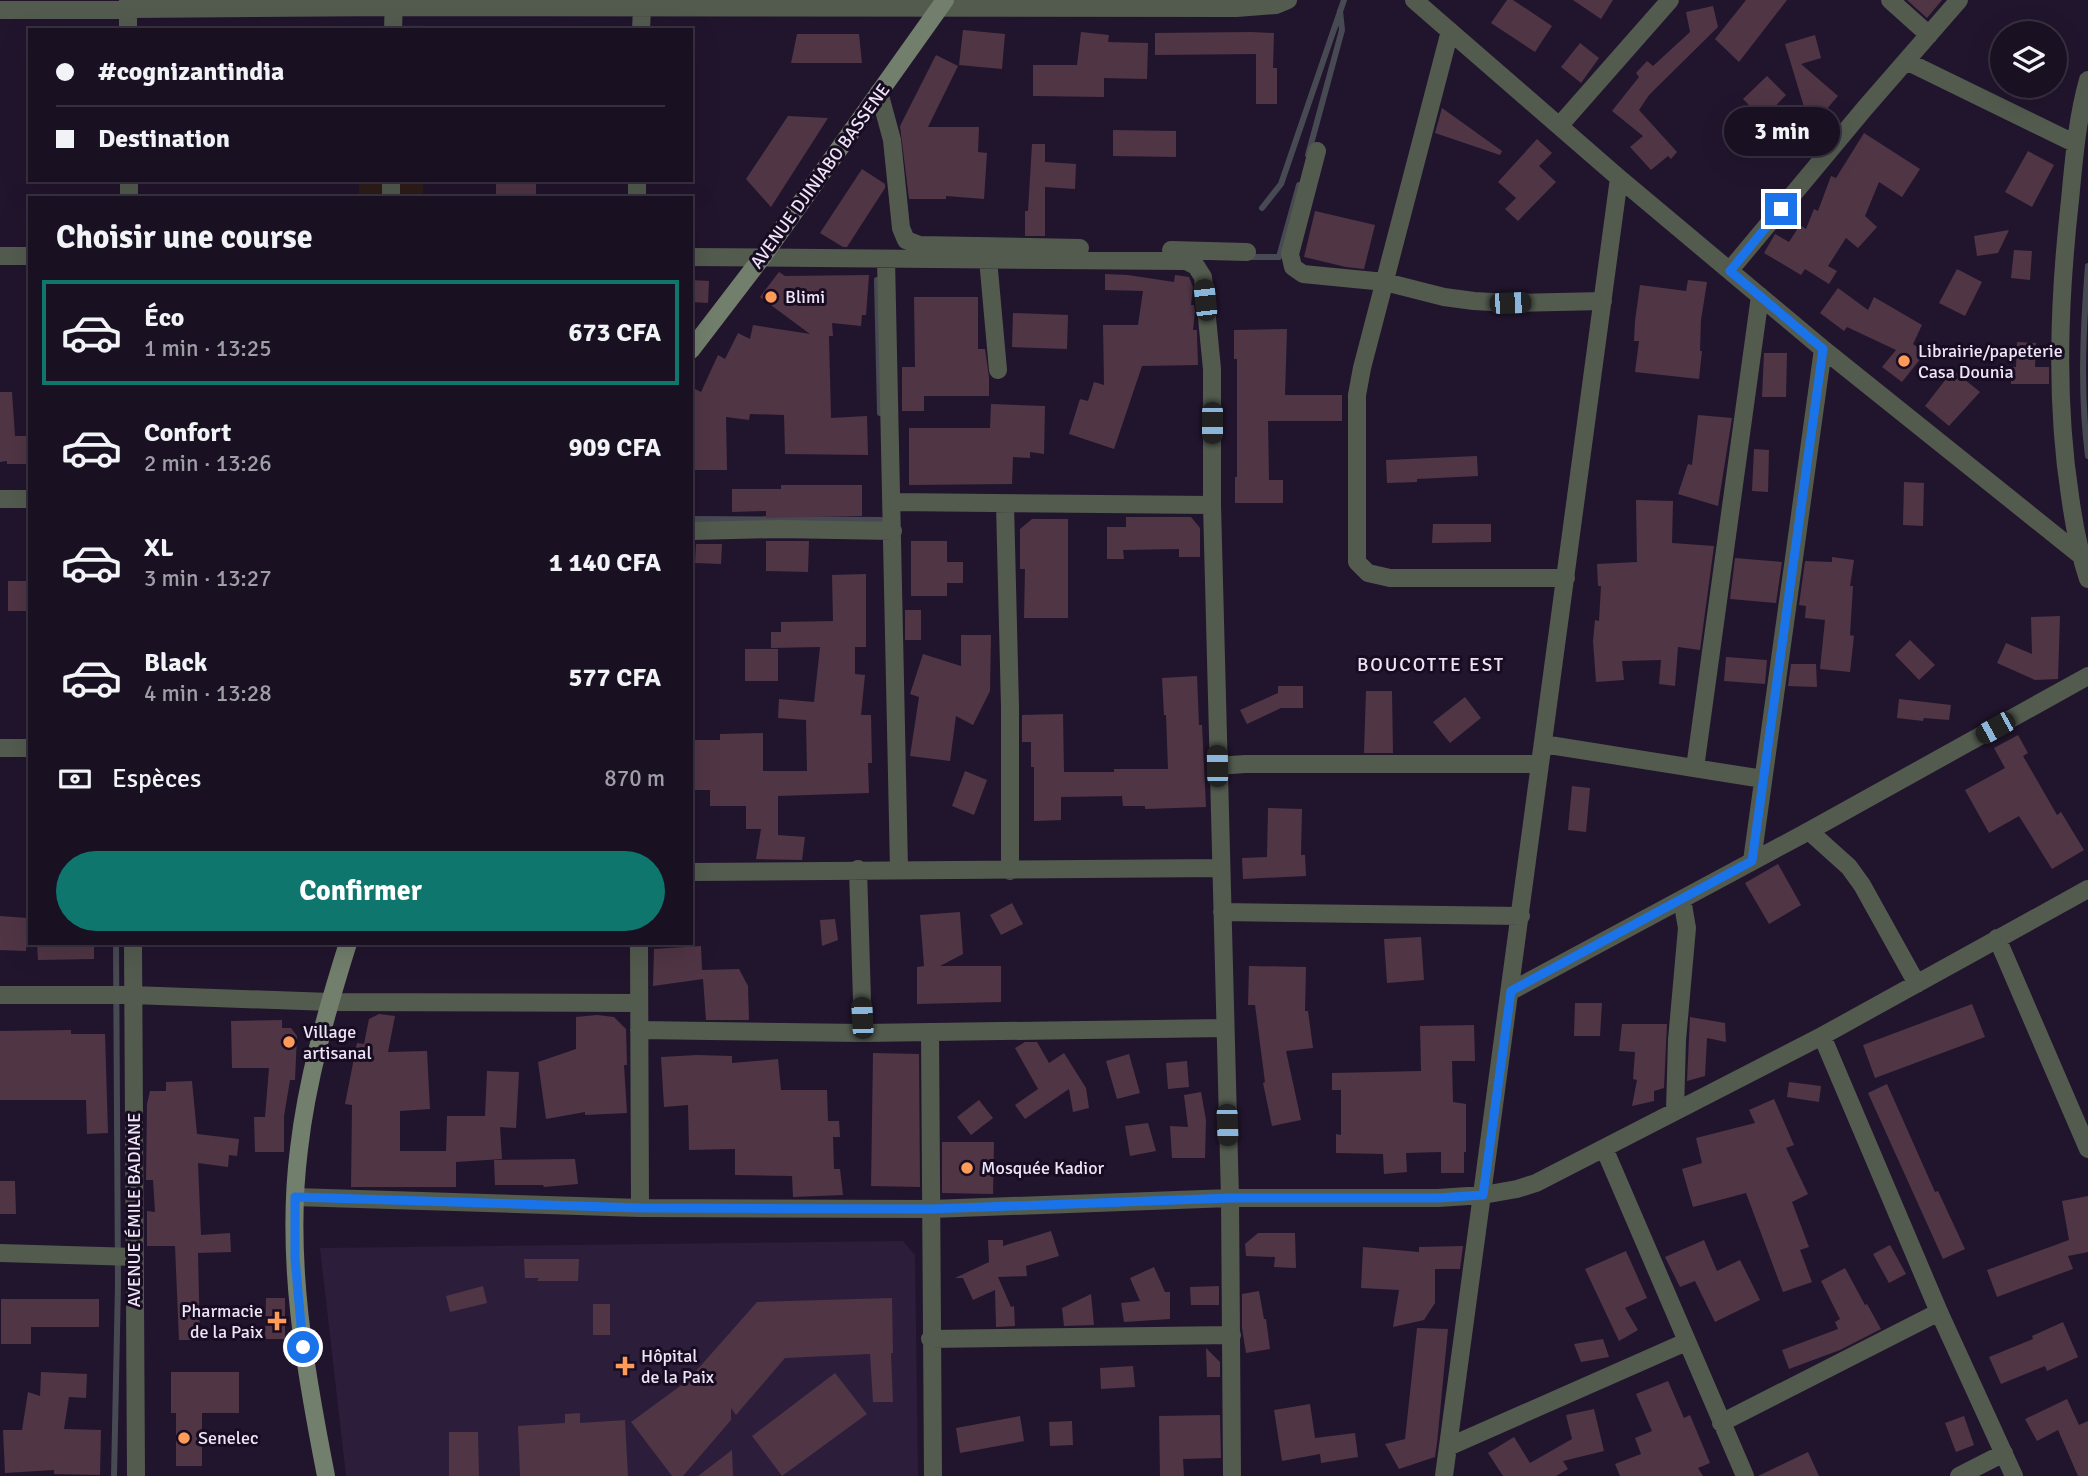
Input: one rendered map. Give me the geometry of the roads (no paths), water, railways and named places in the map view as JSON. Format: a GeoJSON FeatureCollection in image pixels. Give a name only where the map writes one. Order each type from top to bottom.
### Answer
{"type":"FeatureCollection","features":[{"type":"Feature","properties":{"kind":"main road","name":"AVENUE DJINIABO BASSENE"},"geometry":{"type":"LineString","coordinates":[[693,347],[763,256],[942,4]]}},
{"type":"Feature","properties":{"kind":"main road"},"geometry":{"type":"LineString","coordinates":[[326,1476],[300,1326],[295,1258],[295,1197],[304,1114],[330,1002],[347,945]]}},
{"type":"Feature","properties":{"kind":"street"},"geometry":{"type":"LineString","coordinates":[[0,9],[128,5],[394,4],[642,8],[942,4],[1236,8],[1276,5],[1288,0]]}},
{"type":"Feature","properties":{"kind":"street"},"geometry":{"type":"LineString","coordinates":[[1414,0],[1619,178],[1823,349],[2080,555]]}},
{"type":"Feature","properties":{"kind":"street"},"geometry":{"type":"LineString","coordinates":[[1560,125],[1670,0]]}},
{"type":"Feature","properties":{"kind":"street"},"geometry":{"type":"LineString","coordinates":[[1890,0],[1929,35]]}},
{"type":"Feature","properties":{"kind":"street"},"geometry":{"type":"LineString","coordinates":[[1730,271],[1959,0]]}},
{"type":"Feature","properties":{"kind":"street"},"geometry":{"type":"LineString","coordinates":[[393,28],[394,4]]}},
{"type":"Feature","properties":{"kind":"street"},"geometry":{"type":"LineString","coordinates":[[128,5],[128,28]]}},
{"type":"Feature","properties":{"kind":"street"},"geometry":{"type":"LineString","coordinates":[[641,28],[642,8]]}},
{"type":"Feature","properties":{"kind":"street"},"geometry":{"type":"LineString","coordinates":[[1450,31],[1357,395],[1357,562],[1368,573],[1390,578],[1566,578]]}},
{"type":"Feature","properties":{"kind":"street"},"geometry":{"type":"LineString","coordinates":[[1906,61],[2074,143]]}},
{"type":"Feature","properties":{"kind":"street"},"geometry":{"type":"LineString","coordinates":[[2088,80],[2074,143],[2061,304],[2060,389],[2064,458],[2080,555],[2088,579]]}},
{"type":"Feature","properties":{"kind":"street"},"geometry":{"type":"LineString","coordinates":[[879,92],[891,140],[901,228],[906,240],[919,245],[1247,252]]}},
{"type":"Feature","properties":{"kind":"street"},"geometry":{"type":"LineString","coordinates":[[1317,151],[1290,254],[1293,267],[1303,274],[1385,282],[1444,297],[1474,301],[1603,301]]}},
{"type":"Feature","properties":{"kind":"street"},"geometry":{"type":"LineString","coordinates":[[1444,1476],[1619,178]]}},
{"type":"Feature","properties":{"kind":"street"},"geometry":{"type":"LineString","coordinates":[[0,256],[28,256]]}},
{"type":"Feature","properties":{"kind":"street"},"geometry":{"type":"LineString","coordinates":[[693,257],[1186,261],[1196,266],[1203,277],[1212,369],[1217,766],[1230,1198],[1232,1476]]}},
{"type":"Feature","properties":{"kind":"street"},"geometry":{"type":"LineString","coordinates":[[988,259],[998,370]]}},
{"type":"Feature","properties":{"kind":"street"},"geometry":{"type":"LineString","coordinates":[[886,260],[899,869]]}},
{"type":"Feature","properties":{"kind":"street"},"geometry":{"type":"LineString","coordinates":[[1695,768],[1760,296]]}},
{"type":"Feature","properties":{"kind":"street"},"geometry":{"type":"LineString","coordinates":[[1752,861],[1823,349]]}},
{"type":"Feature","properties":{"kind":"street"},"geometry":{"type":"LineString","coordinates":[[0,499],[28,499]]}},
{"type":"Feature","properties":{"kind":"street"},"geometry":{"type":"LineString","coordinates":[[892,502],[1212,505]]}},
{"type":"Feature","properties":{"kind":"street"},"geometry":{"type":"LineString","coordinates":[[1005,504],[1010,707],[1010,871]]}},
{"type":"Feature","properties":{"kind":"street"},"geometry":{"type":"LineString","coordinates":[[693,531],[893,531]]}},
{"type":"Feature","properties":{"kind":"street"},"geometry":{"type":"LineString","coordinates":[[1511,991],[1809,831],[2088,676]]}},
{"type":"Feature","properties":{"kind":"street"},"geometry":{"type":"LineString","coordinates":[[1543,744],[1763,779]]}},
{"type":"Feature","properties":{"kind":"street"},"geometry":{"type":"LineString","coordinates":[[0,748],[28,748]]}},
{"type":"Feature","properties":{"kind":"street"},"geometry":{"type":"LineString","coordinates":[[1217,766],[1539,764]]}},
{"type":"Feature","properties":{"kind":"street"},"geometry":{"type":"LineString","coordinates":[[1809,831],[1849,867],[1862,885],[1917,984]]}},
{"type":"Feature","properties":{"kind":"street"},"geometry":{"type":"LineString","coordinates":[[693,872],[1221,868]]}},
{"type":"Feature","properties":{"kind":"street"},"geometry":{"type":"LineString","coordinates":[[858,869],[863,1033]]}},
{"type":"Feature","properties":{"kind":"street"},"geometry":{"type":"LineString","coordinates":[[295,1197],[640,1208],[932,1209],[1230,1198],[1438,1198],[1483,1195],[1536,1183],[1822,1036],[2088,889]]}},
{"type":"Feature","properties":{"kind":"street"},"geometry":{"type":"LineString","coordinates":[[1675,1111],[1677,1040],[1687,928],[1682,899]]}},
{"type":"Feature","properties":{"kind":"street"},"geometry":{"type":"LineString","coordinates":[[1222,912],[1521,916]]}},
{"type":"Feature","properties":{"kind":"street"},"geometry":{"type":"LineString","coordinates":[[1997,938],[2088,1149]]}},
{"type":"Feature","properties":{"kind":"street","name":"AVENUE ÉMILE BADIANE"},"geometry":{"type":"LineString","coordinates":[[133,945],[136,1476]]}},
{"type":"Feature","properties":{"kind":"street"},"geometry":{"type":"LineString","coordinates":[[639,945],[640,1208]]}},
{"type":"Feature","properties":{"kind":"street"},"geometry":{"type":"LineString","coordinates":[[0,995],[132,995],[330,1002],[639,1003]]}},
{"type":"Feature","properties":{"kind":"street"},"geometry":{"type":"LineString","coordinates":[[639,1030],[863,1033],[1224,1028]]}},
{"type":"Feature","properties":{"kind":"street"},"geometry":{"type":"LineString","coordinates":[[930,1032],[933,1476]]}},
{"type":"Feature","properties":{"kind":"street"},"geometry":{"type":"LineString","coordinates":[[1822,1036],[1939,1312],[2014,1476]]}},
{"type":"Feature","properties":{"kind":"street"},"geometry":{"type":"LineString","coordinates":[[1604,1148],[1745,1476]]}},
{"type":"Feature","properties":{"kind":"street"},"geometry":{"type":"LineString","coordinates":[[0,1253],[135,1257]]}},
{"type":"Feature","properties":{"kind":"street"},"geometry":{"type":"LineString","coordinates":[[1721,1423],[1939,1312]]}},
{"type":"Feature","properties":{"kind":"street"},"geometry":{"type":"LineString","coordinates":[[930,1339],[1232,1335]]}},
{"type":"Feature","properties":{"kind":"street"},"geometry":{"type":"LineString","coordinates":[[1448,1447],[1686,1342]]}},
{"type":"Feature","properties":{"kind":"street"},"geometry":{"type":"LineString","coordinates":[[1959,1476],[2004,1453]]}},
{"type":"Feature","properties":{"kind":"waterway"},"geometry":{"type":"LineString","coordinates":[[1262,208],[1281,184],[1344,0]]}},
{"type":"Feature","properties":{"kind":"waterway"},"geometry":{"type":"LineString","coordinates":[[1308,155],[1342,30],[1340,11]]}},
{"type":"Feature","properties":{"kind":"waterway"},"geometry":{"type":"LineString","coordinates":[[1246,257],[1279,257],[1299,185]]}},
{"type":"Feature","properties":{"kind":"waterway"},"geometry":{"type":"LineString","coordinates":[[2088,266],[2083,361],[2088,456]]}},
{"type":"Feature","properties":{"kind":"waterway"},"geometry":{"type":"LineString","coordinates":[[877,280],[880,413]]}},
{"type":"Feature","properties":{"kind":"waterway"},"geometry":{"type":"LineString","coordinates":[[693,519],[881,520]]}},
{"type":"Feature","properties":{"kind":"waterway"},"geometry":{"type":"LineString","coordinates":[[114,1476],[118,1284],[116,945]]}},
{"type":"Feature","properties":{"kind":"place","name":"Blimi"},"geometry":{"type":"Point","coordinates":[771,297]}},
{"type":"Feature","properties":{"kind":"place","name":"Librairie/papeterie Casa Dounia"},"geometry":{"type":"Point","coordinates":[1904,361]}},
{"type":"Feature","properties":{"kind":"place","name":"Village artisanal"},"geometry":{"type":"Point","coordinates":[289,1042]}},
{"type":"Feature","properties":{"kind":"place","name":"Mosquée Kadior"},"geometry":{"type":"Point","coordinates":[967,1168]}},
{"type":"Feature","properties":{"kind":"place","name":"Pharmacie de la Paix"},"geometry":{"type":"Point","coordinates":[277,1321]}},
{"type":"Feature","properties":{"kind":"place","name":"Hôpital de la Paix"},"geometry":{"type":"Point","coordinates":[625,1366]}},
{"type":"Feature","properties":{"kind":"place","name":"Senelec"},"geometry":{"type":"Point","coordinates":[184,1438]}},
{"type":"Feature","properties":{"kind":"district","name":"BOUCOTTE EST"},"geometry":{"type":"Point","coordinates":[1431,664]}}]}
